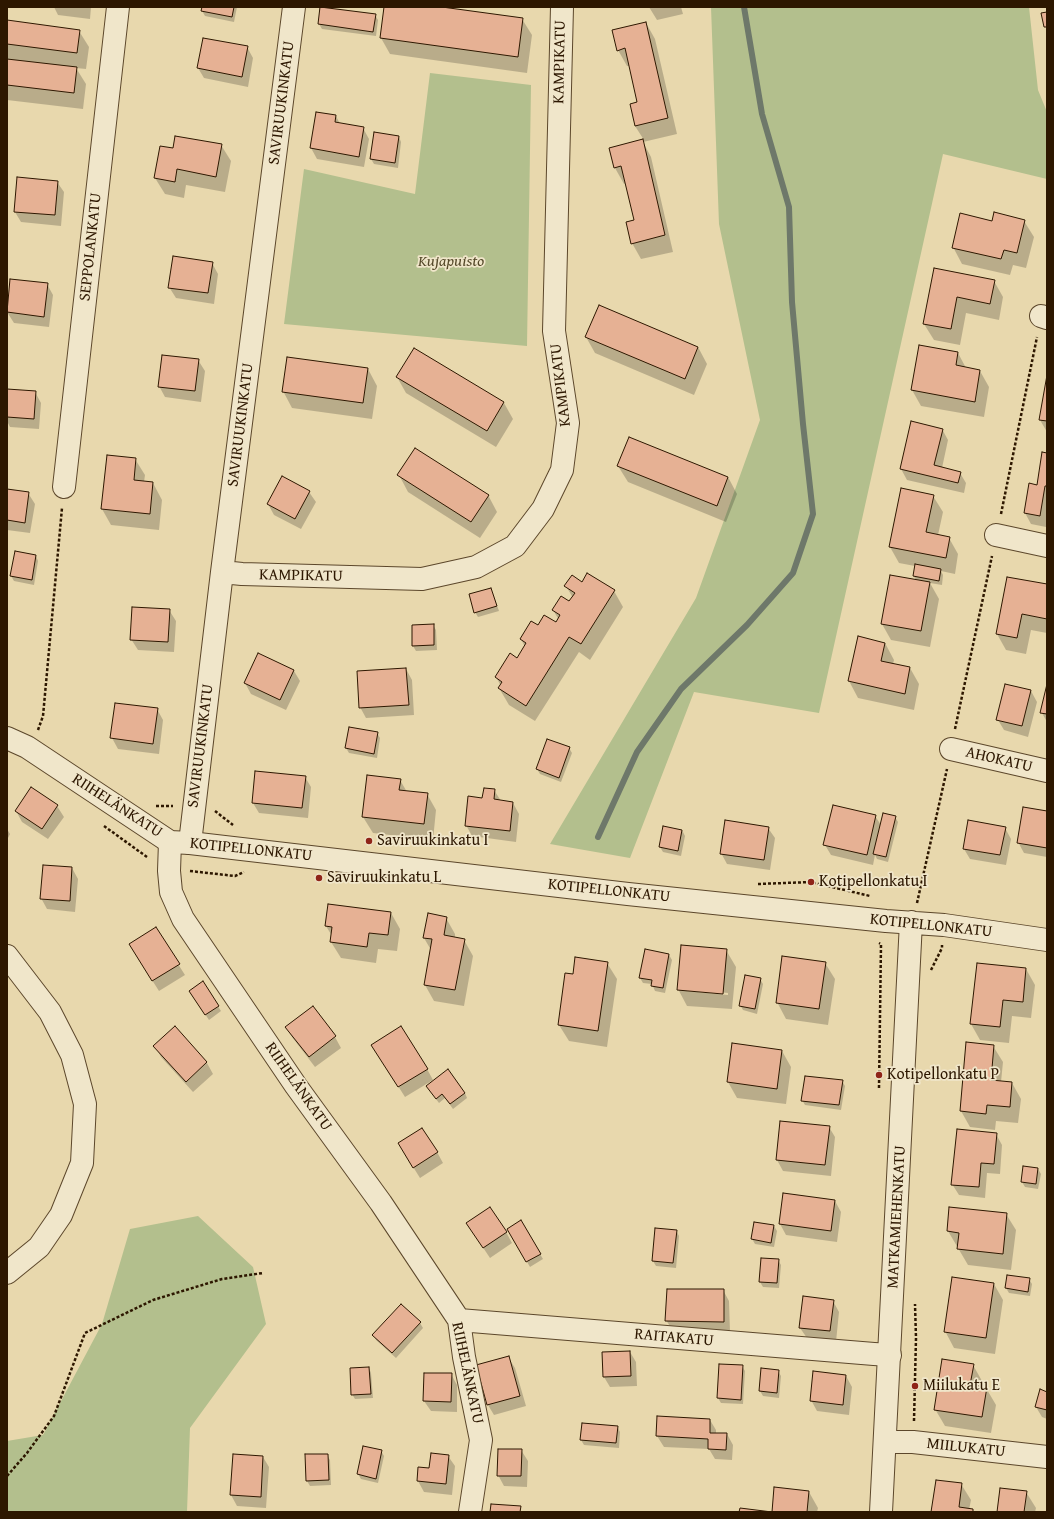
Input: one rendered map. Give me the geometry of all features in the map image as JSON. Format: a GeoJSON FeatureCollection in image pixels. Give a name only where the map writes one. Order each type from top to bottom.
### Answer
{"type":"FeatureCollection","features":[{"type":"Feature","properties":{"kind":"street","name":"SEPPOLANKATU"},"geometry":{"type":"LineString","coordinates":[[64,487],[118,7]]}},
{"type":"Feature","properties":{"kind":"street","name":"SAVIRUUKINKATU"},"geometry":{"type":"LineString","coordinates":[[180,842],[194,807],[222,572],[294,7]]}},
{"type":"Feature","properties":{"kind":"street","name":"KAMPIKATU"},"geometry":{"type":"LineString","coordinates":[[222,572],[242,574],[422,578],[476,567],[514,546],[543,509],[562,470],[568,423],[554,332],[562,7]]}},
{"type":"Feature","properties":{"kind":"street"},"geometry":{"type":"LineString","coordinates":[[996,535],[1047,546]]}},
{"type":"Feature","properties":{"kind":"street","name":"RIIHELÄNKATU"},"geometry":{"type":"LineString","coordinates":[[7,738],[27,747],[180,842],[169,871],[171,892],[183,919],[296,1086],[381,1202],[459,1320],[464,1357],[481,1440],[470,1512]]}},
{"type":"Feature","properties":{"kind":"street","name":"AHOKATU"},"geometry":{"type":"LineString","coordinates":[[951,748],[1047,771]]}},
{"type":"Feature","properties":{"kind":"street","name":"KOTIPELLONKATU"},"geometry":{"type":"LineString","coordinates":[[180,842],[628,894],[886,921],[913,915],[944,925],[1047,940]]}},
{"type":"Feature","properties":{"kind":"street","name":"MATKAMIEHENKATU"},"geometry":{"type":"LineString","coordinates":[[881,1512],[913,915]]}},
{"type":"Feature","properties":{"kind":"street"},"geometry":{"type":"LineString","coordinates":[[7,1273],[39,1247],[61,1215],[82,1163],[85,1104],[72,1055],[50,1012],[9,963]]}},
{"type":"Feature","properties":{"kind":"street","name":"RAITAKATU"},"geometry":{"type":"LineString","coordinates":[[459,1320],[866,1354],[890,1354]]}},
{"type":"Feature","properties":{"kind":"street","name":"MIILUKATU"},"geometry":{"type":"LineString","coordinates":[[885,1442],[913,1442],[1047,1457]]}},
{"type":"Feature","properties":{"kind":"path"},"geometry":{"type":"LineString","coordinates":[[913,915],[951,748],[1044,317]]}},
{"type":"Feature","properties":{"kind":"path"},"geometry":{"type":"LineString","coordinates":[[27,747],[37,732],[43,716],[64,487]]}},
{"type":"Feature","properties":{"kind":"path"},"geometry":{"type":"LineString","coordinates":[[152,807],[211,808],[234,826],[240,826]]}},
{"type":"Feature","properties":{"kind":"path"},"geometry":{"type":"LineString","coordinates":[[751,885],[810,882],[871,896]]}},
{"type":"Feature","properties":{"kind":"path"},"geometry":{"type":"LineString","coordinates":[[7,1476],[27,1453],[54,1416],[85,1333],[153,1300],[222,1279],[263,1273]]}},
{"type":"Feature","properties":{"kind":"green space"},"geometry":{"type":"Polygon","coordinates":[[[711,7],[1029,7],[1038,90],[1047,112],[1047,179],[943,154],[819,713],[694,692],[630,858],[550,844],[696,598],[760,420],[719,224],[711,7]]]}},
{"type":"Feature","properties":{"kind":"green space","name":"Kujapuisto"},"geometry":{"type":"Polygon","coordinates":[[[430,73],[531,85],[527,346],[284,324],[304,169],[415,194],[430,73]]]}},
{"type":"Feature","properties":{"kind":"green space"},"geometry":{"type":"Polygon","coordinates":[[[198,1216],[253,1267],[266,1324],[190,1428],[187,1512],[7,1512],[7,1441],[43,1435],[102,1324],[130,1229],[198,1216]]]}},
{"type":"Feature","properties":{"kind":"building"},"geometry":{"type":"Polygon","coordinates":[[[202,7],[234,7],[232,17],[201,11],[202,7]]]}},
{"type":"Feature","properties":{"kind":"building"},"geometry":{"type":"Polygon","coordinates":[[[320,7],[376,14],[373,32],[318,24],[320,7]]]}},
{"type":"Feature","properties":{"kind":"building"},"geometry":{"type":"Polygon","coordinates":[[[384,7],[442,7],[523,18],[518,57],[380,38],[384,7]]]}},
{"type":"Feature","properties":{"kind":"building"},"geometry":{"type":"Polygon","coordinates":[[[1047,12],[1047,27],[1044,27],[1041,13],[1047,12]]]}},
{"type":"Feature","properties":{"kind":"building"},"geometry":{"type":"Polygon","coordinates":[[[7,20],[80,30],[77,53],[7,44],[7,20]]]}},
{"type":"Feature","properties":{"kind":"building"},"geometry":{"type":"Polygon","coordinates":[[[646,22],[668,118],[635,126],[630,104],[637,102],[625,48],[617,51],[612,30],[646,22]]]}},
{"type":"Feature","properties":{"kind":"building"},"geometry":{"type":"Polygon","coordinates":[[[203,38],[248,46],[242,77],[197,68],[203,38]]]}},
{"type":"Feature","properties":{"kind":"building"},"geometry":{"type":"Polygon","coordinates":[[[7,59],[77,67],[74,93],[7,85],[7,59]]]}},
{"type":"Feature","properties":{"kind":"building"},"geometry":{"type":"Polygon","coordinates":[[[316,112],[336,115],[335,122],[364,127],[359,157],[310,148],[316,112]]]}},
{"type":"Feature","properties":{"kind":"building"},"geometry":{"type":"Polygon","coordinates":[[[374,132],[399,136],[395,163],[370,159],[374,132]]]}},
{"type":"Feature","properties":{"kind":"building"},"geometry":{"type":"Polygon","coordinates":[[[175,136],[222,144],[216,177],[177,169],[175,182],[154,178],[160,146],[173,148],[175,136]]]}},
{"type":"Feature","properties":{"kind":"building"},"geometry":{"type":"Polygon","coordinates":[[[643,139],[665,235],[631,244],[626,222],[634,220],[621,166],[614,168],[609,148],[643,139]]]}},
{"type":"Feature","properties":{"kind":"building"},"geometry":{"type":"Polygon","coordinates":[[[17,177],[58,181],[55,215],[14,212],[17,177]]]}},
{"type":"Feature","properties":{"kind":"building"},"geometry":{"type":"Polygon","coordinates":[[[994,212],[1025,220],[1017,253],[1004,250],[1001,259],[952,248],[960,213],[992,221],[994,212]]]}},
{"type":"Feature","properties":{"kind":"building"},"geometry":{"type":"Polygon","coordinates":[[[173,256],[213,262],[208,293],[168,288],[173,256]]]}},
{"type":"Feature","properties":{"kind":"building"},"geometry":{"type":"Polygon","coordinates":[[[934,268],[995,280],[990,304],[957,297],[951,329],[923,324],[934,268]]]}},
{"type":"Feature","properties":{"kind":"building"},"geometry":{"type":"Polygon","coordinates":[[[10,279],[48,283],[44,317],[7,312],[10,279]]]}},
{"type":"Feature","properties":{"kind":"building"},"geometry":{"type":"Polygon","coordinates":[[[599,305],[698,347],[685,379],[585,337],[599,305]]]}},
{"type":"Feature","properties":{"kind":"building"},"geometry":{"type":"Polygon","coordinates":[[[919,345],[958,352],[956,365],[980,370],[975,402],[911,390],[919,345]]]}},
{"type":"Feature","properties":{"kind":"building"},"geometry":{"type":"Polygon","coordinates":[[[414,348],[504,402],[487,431],[396,377],[414,348]]]}},
{"type":"Feature","properties":{"kind":"building"},"geometry":{"type":"Polygon","coordinates":[[[162,355],[199,359],[195,391],[158,387],[162,355]]]}},
{"type":"Feature","properties":{"kind":"building"},"geometry":{"type":"Polygon","coordinates":[[[287,357],[368,368],[363,403],[282,392],[287,357]]]}},
{"type":"Feature","properties":{"kind":"building"},"geometry":{"type":"Polygon","coordinates":[[[1047,375],[1047,421],[1039,420],[1047,375]]]}},
{"type":"Feature","properties":{"kind":"building"},"geometry":{"type":"Polygon","coordinates":[[[7,389],[36,391],[34,419],[7,417],[7,389]]]}},
{"type":"Feature","properties":{"kind":"building"},"geometry":{"type":"Polygon","coordinates":[[[911,421],[943,429],[934,465],[961,472],[958,483],[900,469],[911,421]]]}},
{"type":"Feature","properties":{"kind":"building"},"geometry":{"type":"Polygon","coordinates":[[[629,437],[728,477],[717,506],[617,466],[629,437]]]}},
{"type":"Feature","properties":{"kind":"building"},"geometry":{"type":"Polygon","coordinates":[[[415,448],[489,495],[471,522],[397,475],[415,448]]]}},
{"type":"Feature","properties":{"kind":"building"},"geometry":{"type":"Polygon","coordinates":[[[1042,452],[1047,453],[1047,486],[1045,486],[1040,516],[1024,513],[1029,483],[1037,485],[1042,452]]]}},
{"type":"Feature","properties":{"kind":"building"},"geometry":{"type":"Polygon","coordinates":[[[107,455],[136,458],[134,480],[153,482],[150,514],[101,509],[107,455]]]}},
{"type":"Feature","properties":{"kind":"building"},"geometry":{"type":"Polygon","coordinates":[[[282,476],[310,491],[295,519],[267,504],[282,476]]]}},
{"type":"Feature","properties":{"kind":"building"},"geometry":{"type":"Polygon","coordinates":[[[901,488],[934,495],[926,532],[950,537],[946,558],[889,547],[901,488]]]}},
{"type":"Feature","properties":{"kind":"building"},"geometry":{"type":"Polygon","coordinates":[[[7,489],[29,492],[25,523],[7,520],[7,489]]]}},
{"type":"Feature","properties":{"kind":"building"},"geometry":{"type":"Polygon","coordinates":[[[15,551],[36,555],[32,580],[10,576],[15,551]]]}},
{"type":"Feature","properties":{"kind":"building"},"geometry":{"type":"Polygon","coordinates":[[[915,564],[941,569],[939,581],[913,576],[915,564]]]}},
{"type":"Feature","properties":{"kind":"building"},"geometry":{"type":"Polygon","coordinates":[[[587,573],[615,590],[581,644],[569,637],[526,706],[498,688],[502,682],[495,677],[510,653],[517,658],[526,643],[520,639],[531,621],[538,625],[544,615],[556,622],[560,615],[552,610],[561,596],[569,601],[575,593],[564,586],[572,575],[582,582],[587,573]]]}},
{"type":"Feature","properties":{"kind":"building"},"geometry":{"type":"Polygon","coordinates":[[[890,575],[930,582],[921,631],[881,624],[890,575]]]}},
{"type":"Feature","properties":{"kind":"building"},"geometry":{"type":"Polygon","coordinates":[[[1007,577],[1047,584],[1047,619],[1022,614],[1017,638],[996,634],[1007,577]]]}},
{"type":"Feature","properties":{"kind":"building"},"geometry":{"type":"Polygon","coordinates":[[[491,588],[497,606],[474,613],[469,594],[491,588]]]}},
{"type":"Feature","properties":{"kind":"building"},"geometry":{"type":"Polygon","coordinates":[[[132,607],[170,609],[168,642],[130,640],[132,607]]]}},
{"type":"Feature","properties":{"kind":"building"},"geometry":{"type":"Polygon","coordinates":[[[434,624],[434,645],[412,646],[412,625],[434,624]]]}},
{"type":"Feature","properties":{"kind":"building"},"geometry":{"type":"Polygon","coordinates":[[[858,636],[885,643],[881,661],[910,667],[905,694],[848,681],[858,636]]]}},
{"type":"Feature","properties":{"kind":"building"},"geometry":{"type":"Polygon","coordinates":[[[258,653],[294,670],[280,700],[244,683],[258,653]]]}},
{"type":"Feature","properties":{"kind":"building"},"geometry":{"type":"Polygon","coordinates":[[[406,668],[409,705],[359,708],[357,671],[406,668]]]}},
{"type":"Feature","properties":{"kind":"building"},"geometry":{"type":"Polygon","coordinates":[[[1005,684],[1031,690],[1022,726],[996,720],[1005,684]]]}},
{"type":"Feature","properties":{"kind":"building"},"geometry":{"type":"Polygon","coordinates":[[[1047,684],[1047,714],[1040,713],[1047,684]]]}},
{"type":"Feature","properties":{"kind":"building"},"geometry":{"type":"Polygon","coordinates":[[[115,703],[158,708],[153,744],[110,738],[115,703]]]}},
{"type":"Feature","properties":{"kind":"building"},"geometry":{"type":"Polygon","coordinates":[[[349,727],[378,732],[374,754],[345,748],[349,727]]]}},
{"type":"Feature","properties":{"kind":"building"},"geometry":{"type":"Polygon","coordinates":[[[547,739],[570,747],[559,778],[536,769],[547,739]]]}},
{"type":"Feature","properties":{"kind":"building"},"geometry":{"type":"Polygon","coordinates":[[[255,771],[306,776],[302,808],[252,803],[255,771]]]}},
{"type":"Feature","properties":{"kind":"building"},"geometry":{"type":"Polygon","coordinates":[[[367,775],[401,779],[399,790],[428,793],[424,824],[362,817],[367,775]]]}},
{"type":"Feature","properties":{"kind":"building"},"geometry":{"type":"Polygon","coordinates":[[[31,787],[58,805],[42,829],[15,811],[31,787]]]}},
{"type":"Feature","properties":{"kind":"building"},"geometry":{"type":"Polygon","coordinates":[[[484,788],[495,789],[494,799],[513,802],[510,831],[465,826],[468,796],[482,798],[484,788]]]}},
{"type":"Feature","properties":{"kind":"building"},"geometry":{"type":"Polygon","coordinates":[[[833,805],[876,815],[867,855],[823,845],[833,805]]]}},
{"type":"Feature","properties":{"kind":"building"},"geometry":{"type":"Polygon","coordinates":[[[1023,807],[1047,811],[1047,848],[1017,843],[1023,807]]]}},
{"type":"Feature","properties":{"kind":"building"},"geometry":{"type":"Polygon","coordinates":[[[883,813],[896,816],[886,857],[873,854],[883,813]]]}},
{"type":"Feature","properties":{"kind":"building"},"geometry":{"type":"Polygon","coordinates":[[[725,820],[769,827],[764,860],[720,854],[725,820]]]}},
{"type":"Feature","properties":{"kind":"building"},"geometry":{"type":"Polygon","coordinates":[[[968,820],[1006,827],[1000,855],[963,849],[968,820]]]}},
{"type":"Feature","properties":{"kind":"building"},"geometry":{"type":"Polygon","coordinates":[[[663,826],[682,830],[678,851],[659,847],[663,826]]]}},
{"type":"Feature","properties":{"kind":"building"},"geometry":{"type":"Polygon","coordinates":[[[43,865],[72,867],[70,901],[40,899],[43,865]]]}},
{"type":"Feature","properties":{"kind":"building"},"geometry":{"type":"Polygon","coordinates":[[[328,904],[391,912],[388,935],[369,933],[367,947],[330,942],[332,927],[325,926],[328,904]]]}},
{"type":"Feature","properties":{"kind":"building"},"geometry":{"type":"Polygon","coordinates":[[[428,913],[447,917],[444,935],[465,939],[455,990],[424,985],[432,939],[423,938],[428,913]]]}},
{"type":"Feature","properties":{"kind":"building"},"geometry":{"type":"Polygon","coordinates":[[[156,927],[180,964],[152,981],[129,944],[156,927]]]}},
{"type":"Feature","properties":{"kind":"building"},"geometry":{"type":"Polygon","coordinates":[[[681,945],[727,949],[723,994],[677,990],[681,945]]]}},
{"type":"Feature","properties":{"kind":"building"},"geometry":{"type":"Polygon","coordinates":[[[645,949],[669,954],[663,988],[651,986],[652,980],[639,978],[645,949]]]}},
{"type":"Feature","properties":{"kind":"building"},"geometry":{"type":"Polygon","coordinates":[[[782,956],[826,962],[819,1009],[776,1003],[782,956]]]}},
{"type":"Feature","properties":{"kind":"building"},"geometry":{"type":"Polygon","coordinates":[[[575,957],[608,962],[598,1031],[558,1025],[565,973],[573,974],[575,957]]]}},
{"type":"Feature","properties":{"kind":"building"},"geometry":{"type":"Polygon","coordinates":[[[977,963],[1026,968],[1023,1002],[1003,1000],[1000,1027],[970,1024],[977,963]]]}},
{"type":"Feature","properties":{"kind":"building"},"geometry":{"type":"Polygon","coordinates":[[[745,975],[761,978],[755,1009],[739,1006],[745,975]]]}},
{"type":"Feature","properties":{"kind":"building"},"geometry":{"type":"Polygon","coordinates":[[[203,981],[219,1006],[205,1015],[189,991],[203,981]]]}},
{"type":"Feature","properties":{"kind":"building"},"geometry":{"type":"Polygon","coordinates":[[[313,1006],[336,1036],[309,1057],[285,1027],[313,1006]]]}},
{"type":"Feature","properties":{"kind":"building"},"geometry":{"type":"Polygon","coordinates":[[[175,1026],[207,1062],[186,1082],[153,1046],[175,1026]]]}},
{"type":"Feature","properties":{"kind":"building"},"geometry":{"type":"Polygon","coordinates":[[[401,1026],[428,1069],[398,1087],[371,1045],[401,1026]]]}},
{"type":"Feature","properties":{"kind":"building"},"geometry":{"type":"Polygon","coordinates":[[[966,1042],[994,1045],[991,1080],[1012,1082],[1010,1107],[987,1105],[986,1114],[960,1111],[966,1042]]]}},
{"type":"Feature","properties":{"kind":"building"},"geometry":{"type":"Polygon","coordinates":[[[732,1043],[782,1050],[777,1089],[727,1082],[732,1043]]]}},
{"type":"Feature","properties":{"kind":"building"},"geometry":{"type":"Polygon","coordinates":[[[448,1069],[465,1093],[450,1104],[442,1094],[436,1099],[426,1086],[448,1069]]]}},
{"type":"Feature","properties":{"kind":"building"},"geometry":{"type":"Polygon","coordinates":[[[805,1076],[843,1080],[839,1105],[801,1101],[805,1076]]]}},
{"type":"Feature","properties":{"kind":"building"},"geometry":{"type":"Polygon","coordinates":[[[780,1121],[830,1126],[825,1165],[776,1160],[780,1121]]]}},
{"type":"Feature","properties":{"kind":"building"},"geometry":{"type":"Polygon","coordinates":[[[422,1128],[438,1152],[413,1168],[398,1143],[422,1128]]]}},
{"type":"Feature","properties":{"kind":"building"},"geometry":{"type":"Polygon","coordinates":[[[957,1129],[997,1133],[994,1164],[981,1163],[979,1187],[951,1185],[957,1129]]]}},
{"type":"Feature","properties":{"kind":"building"},"geometry":{"type":"Polygon","coordinates":[[[1023,1166],[1038,1168],[1036,1184],[1021,1182],[1023,1166]]]}},
{"type":"Feature","properties":{"kind":"building"},"geometry":{"type":"Polygon","coordinates":[[[783,1193],[835,1200],[831,1231],[779,1224],[783,1193]]]}},
{"type":"Feature","properties":{"kind":"building"},"geometry":{"type":"Polygon","coordinates":[[[490,1207],[507,1232],[483,1248],[466,1223],[490,1207]]]}},
{"type":"Feature","properties":{"kind":"building"},"geometry":{"type":"Polygon","coordinates":[[[949,1207],[1007,1213],[1003,1254],[957,1249],[959,1233],[947,1231],[949,1207]]]}},
{"type":"Feature","properties":{"kind":"building"},"geometry":{"type":"Polygon","coordinates":[[[521,1220],[541,1254],[526,1262],[507,1229],[521,1220]]]}},
{"type":"Feature","properties":{"kind":"building"},"geometry":{"type":"Polygon","coordinates":[[[754,1222],[774,1225],[771,1243],[751,1239],[754,1222]]]}},
{"type":"Feature","properties":{"kind":"building"},"geometry":{"type":"Polygon","coordinates":[[[655,1228],[677,1230],[673,1263],[652,1261],[655,1228]]]}},
{"type":"Feature","properties":{"kind":"building"},"geometry":{"type":"Polygon","coordinates":[[[761,1258],[779,1259],[777,1283],[759,1282],[761,1258]]]}},
{"type":"Feature","properties":{"kind":"building"},"geometry":{"type":"Polygon","coordinates":[[[1007,1275],[1030,1278],[1028,1292],[1005,1288],[1007,1275]]]}},
{"type":"Feature","properties":{"kind":"building"},"geometry":{"type":"Polygon","coordinates":[[[952,1277],[994,1283],[986,1338],[944,1332],[952,1277]]]}},
{"type":"Feature","properties":{"kind":"building"},"geometry":{"type":"Polygon","coordinates":[[[667,1289],[724,1289],[724,1322],[665,1321],[667,1289]]]}},
{"type":"Feature","properties":{"kind":"building"},"geometry":{"type":"Polygon","coordinates":[[[803,1296],[834,1300],[830,1331],[799,1328],[803,1296]]]}},
{"type":"Feature","properties":{"kind":"building"},"geometry":{"type":"Polygon","coordinates":[[[401,1304],[421,1322],[392,1353],[372,1335],[401,1304]]]}},
{"type":"Feature","properties":{"kind":"building"},"geometry":{"type":"Polygon","coordinates":[[[630,1351],[631,1376],[603,1377],[602,1352],[630,1351]]]}},
{"type":"Feature","properties":{"kind":"building"},"geometry":{"type":"Polygon","coordinates":[[[509,1356],[520,1396],[487,1405],[476,1365],[509,1356]]]}},
{"type":"Feature","properties":{"kind":"building"},"geometry":{"type":"Polygon","coordinates":[[[942,1359],[974,1364],[970,1385],[987,1387],[982,1417],[934,1410],[942,1359]]]}},
{"type":"Feature","properties":{"kind":"building"},"geometry":{"type":"Polygon","coordinates":[[[719,1364],[743,1365],[741,1400],[717,1398],[719,1364]]]}},
{"type":"Feature","properties":{"kind":"building"},"geometry":{"type":"Polygon","coordinates":[[[369,1367],[371,1394],[351,1395],[350,1368],[369,1367]]]}},
{"type":"Feature","properties":{"kind":"building"},"geometry":{"type":"Polygon","coordinates":[[[761,1368],[779,1370],[777,1393],[759,1391],[761,1368]]]}},
{"type":"Feature","properties":{"kind":"building"},"geometry":{"type":"Polygon","coordinates":[[[813,1371],[846,1375],[843,1405],[810,1401],[813,1371]]]}},
{"type":"Feature","properties":{"kind":"building"},"geometry":{"type":"Polygon","coordinates":[[[424,1373],[452,1373],[451,1402],[423,1401],[424,1373]]]}},
{"type":"Feature","properties":{"kind":"building"},"geometry":{"type":"Polygon","coordinates":[[[1040,1389],[1047,1392],[1047,1410],[1035,1407],[1040,1389]]]}},
{"type":"Feature","properties":{"kind":"building"},"geometry":{"type":"Polygon","coordinates":[[[657,1416],[710,1419],[710,1433],[727,1433],[726,1450],[708,1449],[708,1439],[656,1436],[657,1416]]]}},
{"type":"Feature","properties":{"kind":"building"},"geometry":{"type":"Polygon","coordinates":[[[582,1423],[618,1426],[616,1443],[580,1440],[582,1423]]]}},
{"type":"Feature","properties":{"kind":"building"},"geometry":{"type":"Polygon","coordinates":[[[363,1446],[382,1450],[376,1479],[357,1474],[363,1446]]]}},
{"type":"Feature","properties":{"kind":"building"},"geometry":{"type":"Polygon","coordinates":[[[498,1449],[522,1449],[521,1476],[497,1476],[498,1449]]]}},
{"type":"Feature","properties":{"kind":"building"},"geometry":{"type":"Polygon","coordinates":[[[431,1453],[449,1455],[446,1484],[417,1481],[418,1467],[429,1468],[431,1453]]]}},
{"type":"Feature","properties":{"kind":"building"},"geometry":{"type":"Polygon","coordinates":[[[233,1454],[263,1456],[261,1497],[230,1495],[233,1454]]]}},
{"type":"Feature","properties":{"kind":"building"},"geometry":{"type":"Polygon","coordinates":[[[305,1454],[328,1454],[329,1480],[306,1481],[305,1454]]]}},
{"type":"Feature","properties":{"kind":"building"},"geometry":{"type":"Polygon","coordinates":[[[936,1480],[962,1483],[959,1507],[973,1509],[973,1512],[931,1512],[936,1480]]]}},
{"type":"Feature","properties":{"kind":"building"},"geometry":{"type":"Polygon","coordinates":[[[774,1487],[809,1491],[807,1512],[772,1512],[774,1487]]]}},
{"type":"Feature","properties":{"kind":"building"},"geometry":{"type":"Polygon","coordinates":[[[1000,1488],[1027,1491],[1024,1512],[997,1512],[1000,1488]]]}},
{"type":"Feature","properties":{"kind":"building"},"geometry":{"type":"Polygon","coordinates":[[[491,1504],[521,1506],[520,1512],[490,1512],[491,1504]]]}},
{"type":"Feature","properties":{"kind":"building"},"geometry":{"type":"Polygon","coordinates":[[[740,1508],[772,1512],[739,1512],[740,1508]]]}},
{"type":"Feature","properties":{"kind":"waterway"},"geometry":{"type":"LineString","coordinates":[[598,837],[637,752],[681,689],[747,625],[793,573],[813,514],[792,302],[789,207],[762,114],[744,7]]}},
{"type":"Feature","properties":{"kind":"place","name":"Saviruukinkatu I"},"geometry":{"type":"Point","coordinates":[369,841]}},
{"type":"Feature","properties":{"kind":"place","name":"Saviruukinkatu L"},"geometry":{"type":"Point","coordinates":[319,878]}},
{"type":"Feature","properties":{"kind":"place","name":"Kotipellonkatu I"},"geometry":{"type":"Point","coordinates":[811,882]}},
{"type":"Feature","properties":{"kind":"place","name":"Kotipellonkatu P"},"geometry":{"type":"Point","coordinates":[879,1075]}},
{"type":"Feature","properties":{"kind":"place","name":"Miilukatu E"},"geometry":{"type":"Point","coordinates":[915,1386]}}]}
